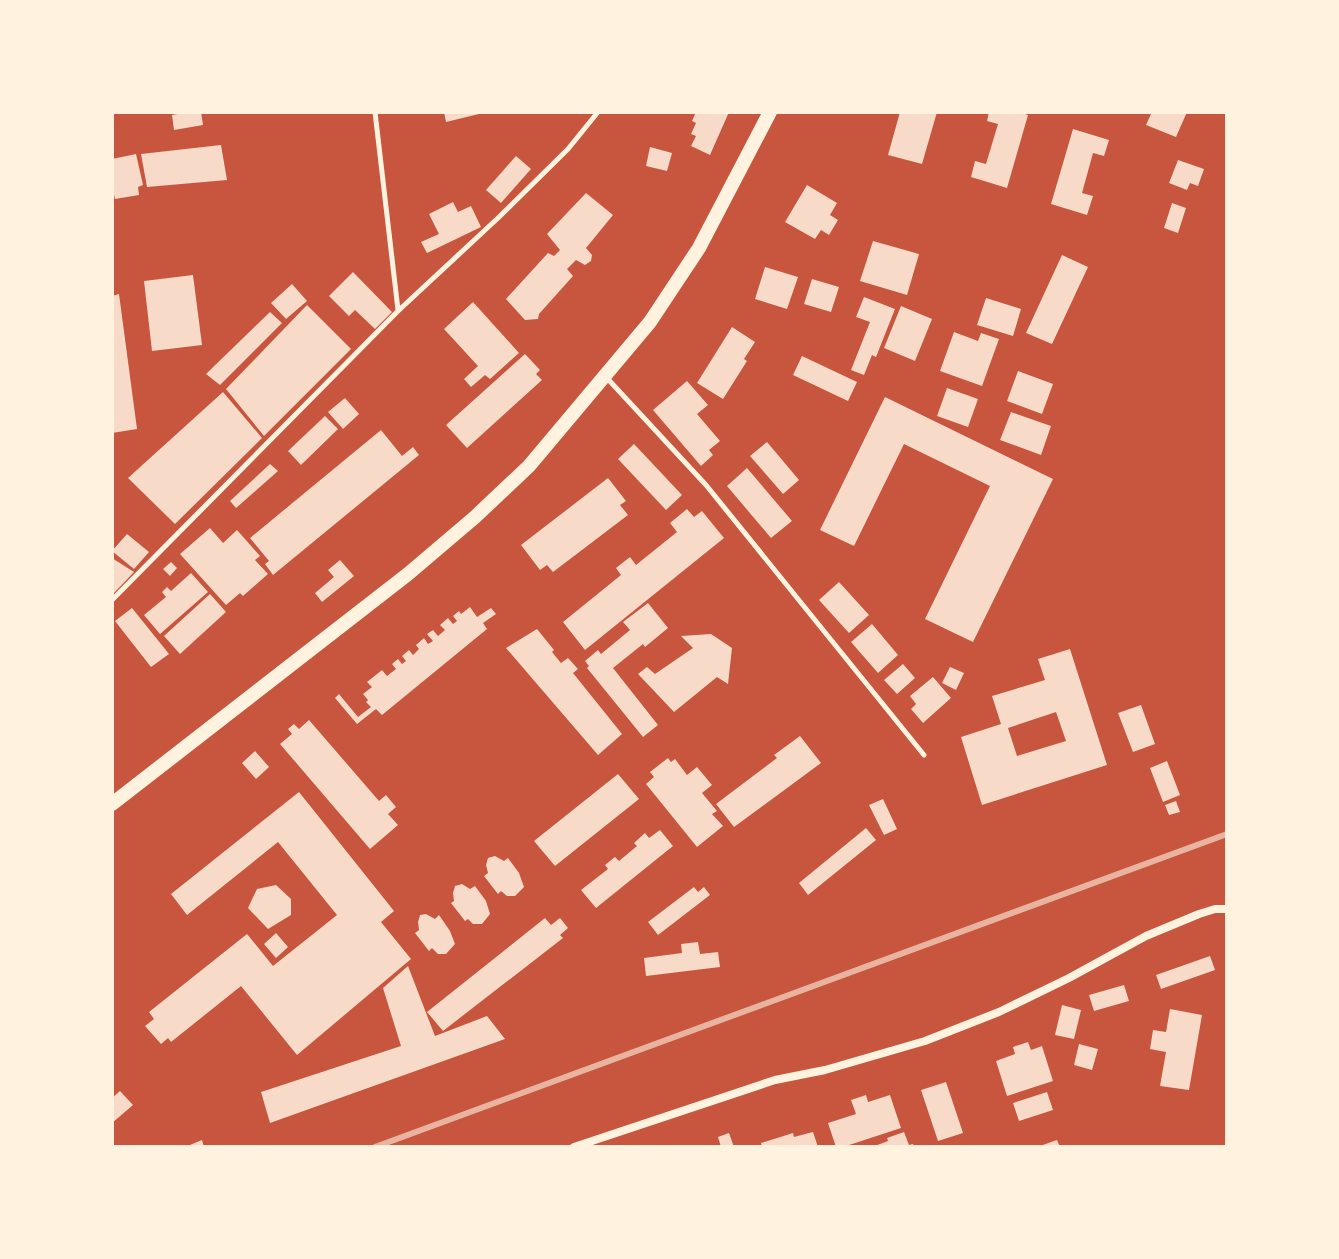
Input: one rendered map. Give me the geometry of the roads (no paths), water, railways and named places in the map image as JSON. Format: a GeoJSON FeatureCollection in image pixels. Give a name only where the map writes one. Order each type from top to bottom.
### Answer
{"type":"FeatureCollection","features":[{"type":"Feature","properties":{"kind":"main road"},"geometry":{"type":"LineString","coordinates":[[112,804],[408,574],[529,466],[650,322],[699,248],[770,112]]}},
{"type":"Feature","properties":{"kind":"street"},"geometry":{"type":"LineString","coordinates":[[574,1147],[775,1080],[825,1070],[925,1041],[999,1012],[1146,936],[1199,914],[1227,909]]}},
{"type":"Feature","properties":{"kind":"lane"},"geometry":{"type":"LineString","coordinates":[[375,112],[398,311]]}},
{"type":"Feature","properties":{"kind":"lane"},"geometry":{"type":"LineString","coordinates":[[112,600],[398,311],[558,159],[598,112]]}},
{"type":"Feature","properties":{"kind":"lane"},"geometry":{"type":"LineString","coordinates":[[605,376],[706,485],[924,755]]}},
{"type":"Feature","properties":{"kind":"railway"},"geometry":{"type":"LineString","coordinates":[[375,1147],[1227,834]]}}]}
